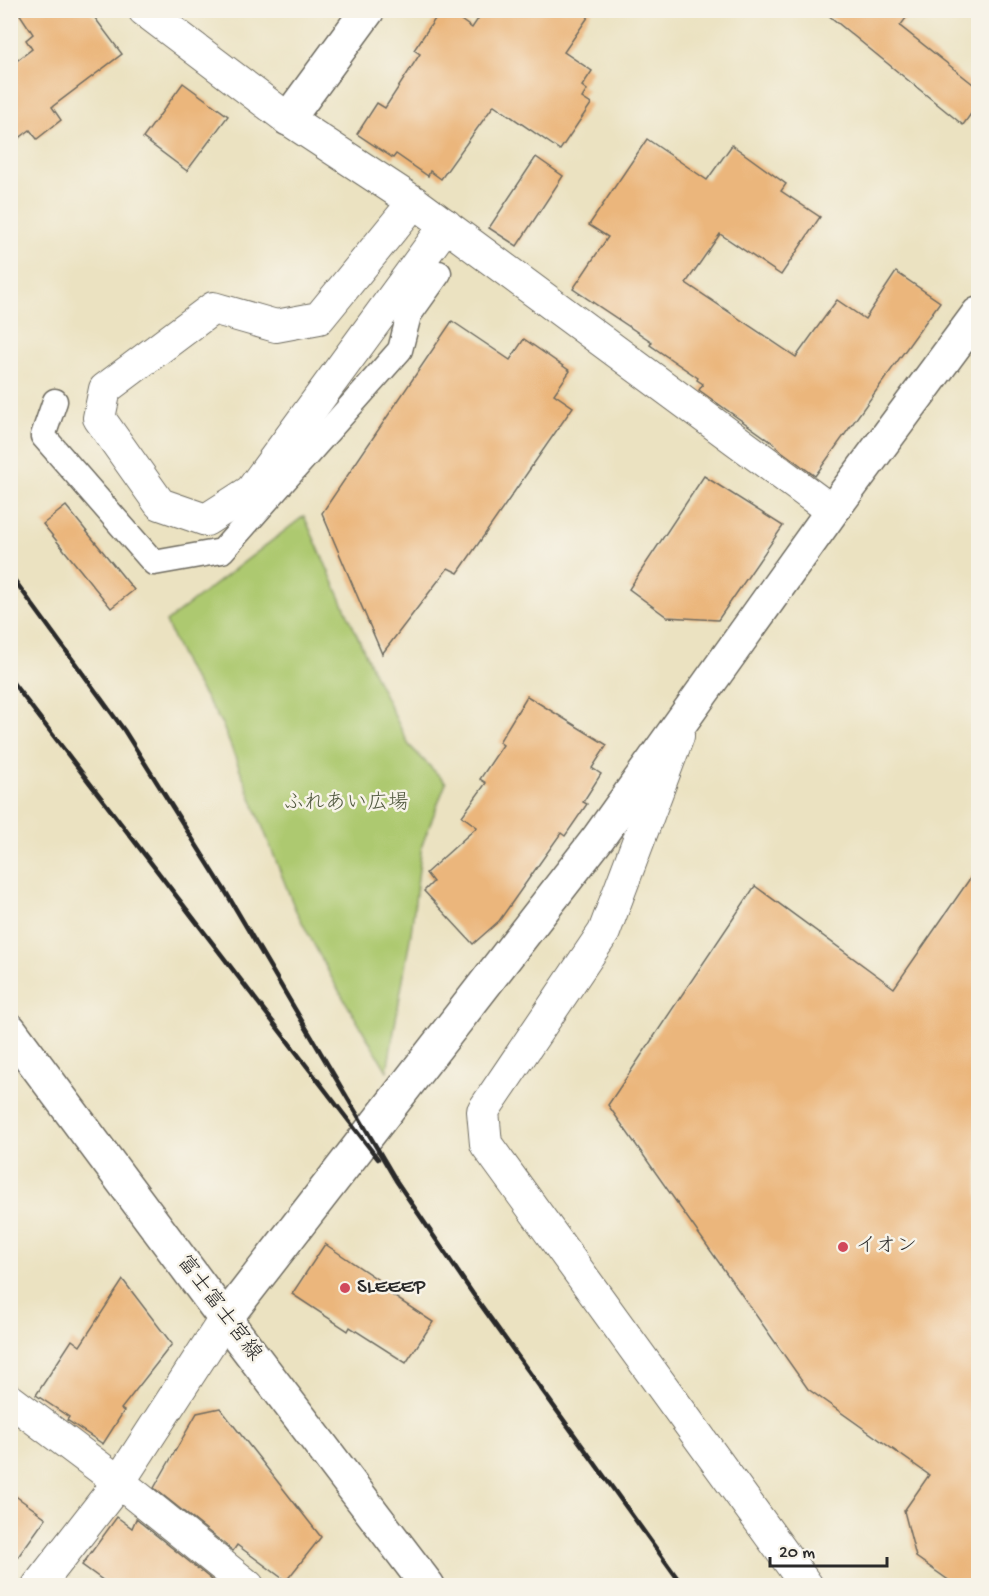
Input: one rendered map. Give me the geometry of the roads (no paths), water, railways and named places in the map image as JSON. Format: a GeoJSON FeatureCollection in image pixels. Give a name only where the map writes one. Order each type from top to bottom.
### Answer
{"type":"FeatureCollection","features":[{"type":"Feature","properties":{"kind":"street"},"geometry":{"type":"LineString","coordinates":[[144,10],[288,119],[446,225],[832,511]]}},
{"type":"Feature","properties":{"kind":"street"},"geometry":{"type":"LineString","coordinates":[[288,119],[368,10]]}},
{"type":"Feature","properties":{"kind":"street"},"geometry":{"type":"LineString","coordinates":[[414,202],[319,318],[276,326],[213,308],[105,390],[99,418],[160,504],[206,520],[251,491],[446,225]]}},
{"type":"Feature","properties":{"kind":"street"},"geometry":{"type":"LineString","coordinates":[[55,401],[43,436],[154,563],[222,551],[400,350],[409,315],[439,273]]}},
{"type":"Feature","properties":{"kind":"street"},"geometry":{"type":"LineString","coordinates":[[38,1586],[119,1482],[225,1320],[599,837],[832,511],[978,314]]}},
{"type":"Feature","properties":{"kind":"street"},"geometry":{"type":"LineString","coordinates":[[686,716],[604,932],[483,1111],[486,1144],[807,1586]]}},
{"type":"Feature","properties":{"kind":"street","name":"富士富士宮線"},"geometry":{"type":"LineString","coordinates":[[10,1030],[225,1320],[428,1586]]}},
{"type":"Feature","properties":{"kind":"street"},"geometry":{"type":"LineString","coordinates":[[10,1400],[119,1482],[248,1586]]}},
{"type":"Feature","properties":{"kind":"railway"},"geometry":{"type":"LineString","coordinates":[[10,574],[124,730],[227,894],[397,1182],[473,1294],[683,1586]]}},
{"type":"Feature","properties":{"kind":"railway"},"geometry":{"type":"LineString","coordinates":[[10,679],[378,1159]]}},
{"type":"Feature","properties":{"kind":"place","name":"イオン"},"geometry":{"type":"Point","coordinates":[843,1247]}},
{"type":"Feature","properties":{"kind":"place","name":"SLEEEP"},"geometry":{"type":"Point","coordinates":[345,1288]}},
{"type":"Feature","properties":{"kind":"park label","name":"ふれあい広場"},"geometry":{"type":"Point","coordinates":[346,804]}}]}
